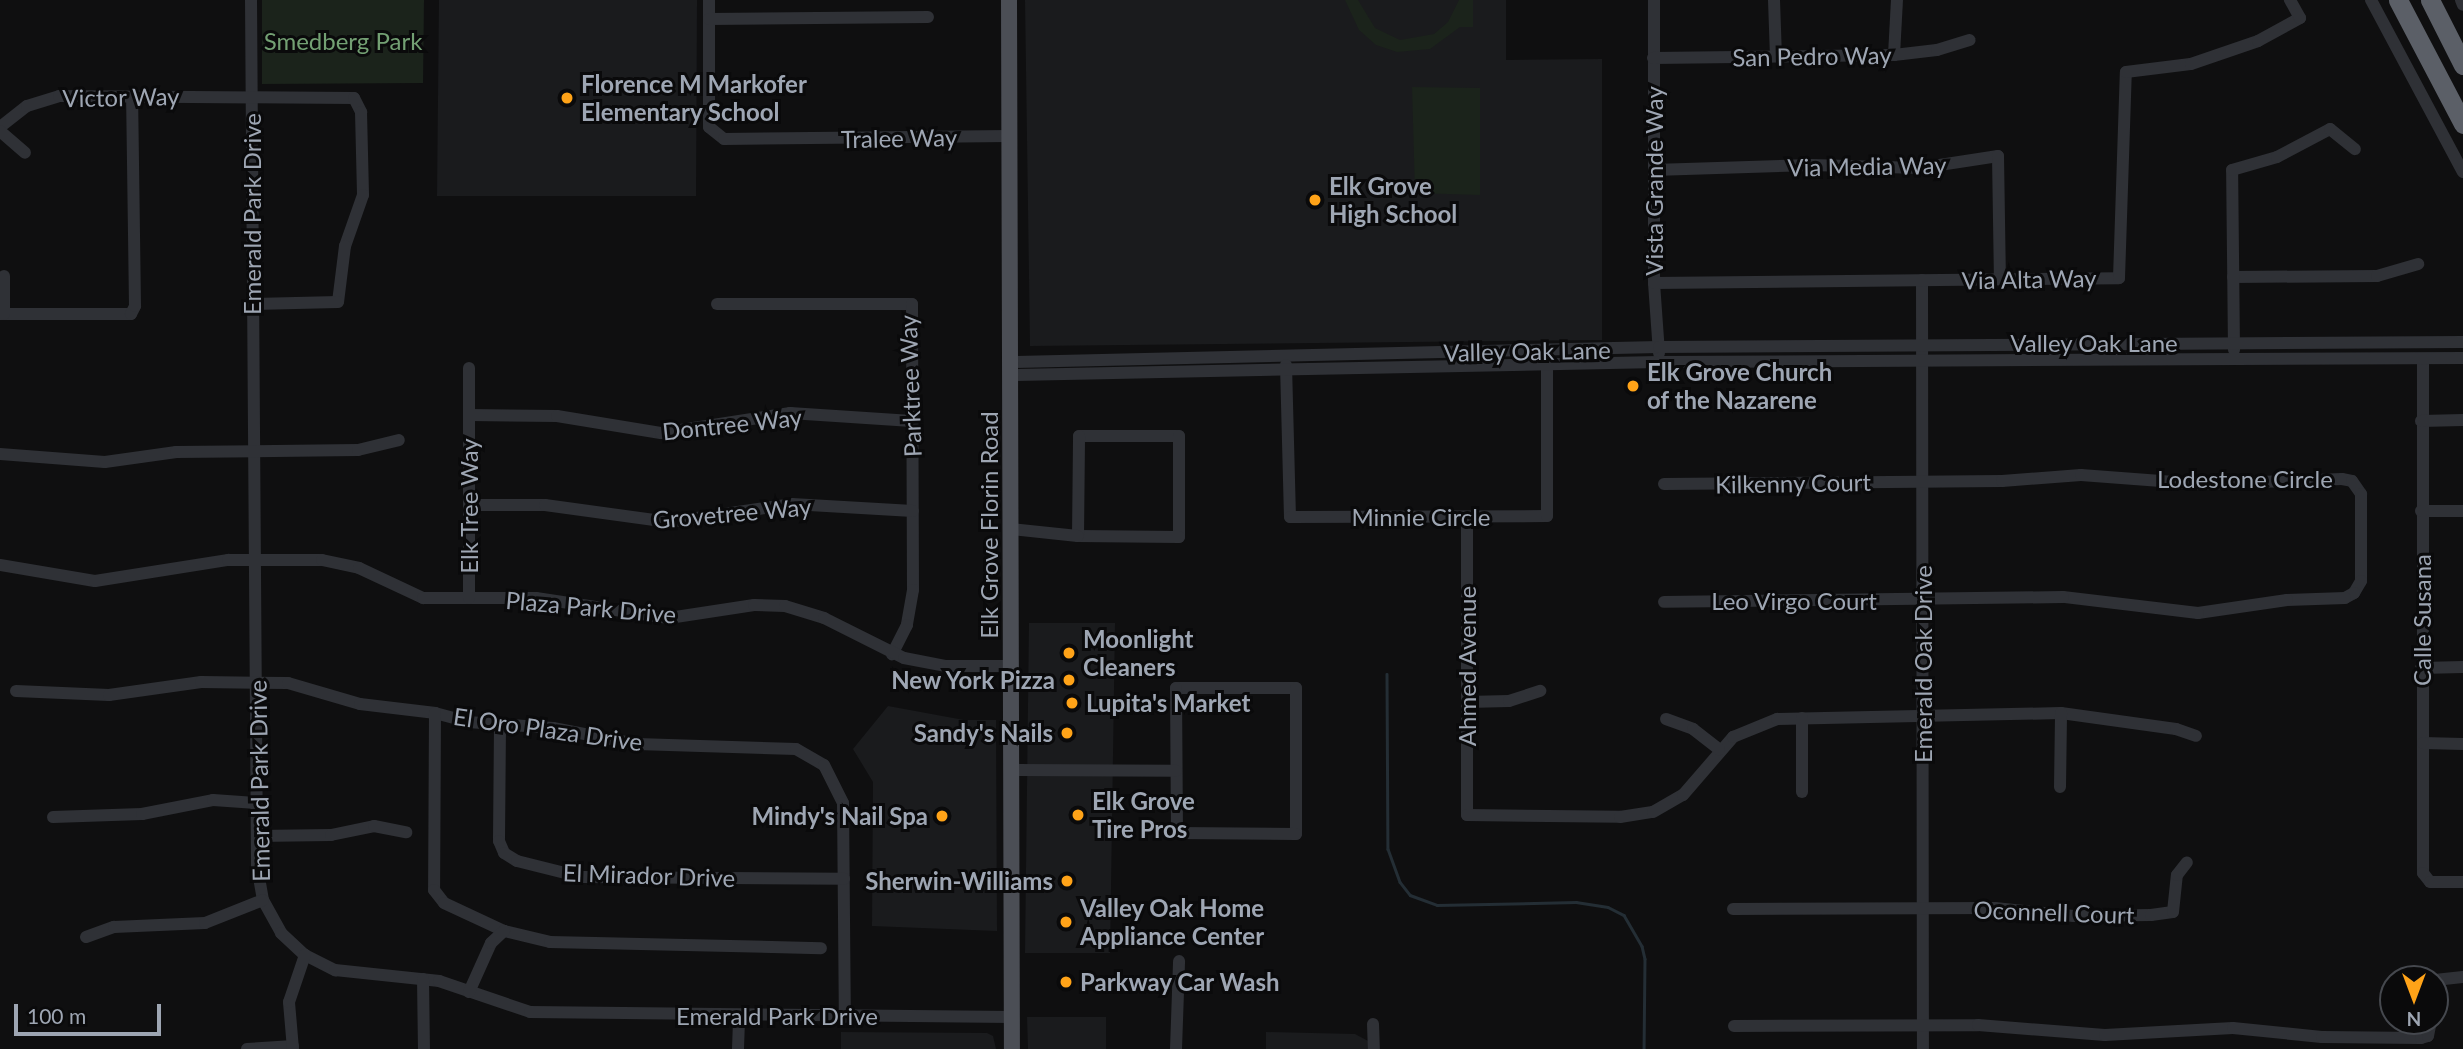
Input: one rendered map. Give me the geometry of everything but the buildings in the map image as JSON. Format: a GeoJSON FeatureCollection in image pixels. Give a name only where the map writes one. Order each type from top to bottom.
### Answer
{"type":"FeatureCollection","features":[{"type":"Feature","properties":{"kind":"highway"},"geometry":{"type":"LineString","coordinates":[[2398,0],[2463,124]]}},
{"type":"Feature","properties":{"kind":"highway"},"geometry":{"type":"LineString","coordinates":[[2430,0],[2463,65]]}},
{"type":"Feature","properties":{"kind":"main road","name":"Elk Grove Florin Road"},"geometry":{"type":"LineString","coordinates":[[1009,0],[1012,1049]]}},
{"type":"Feature","properties":{"kind":"street","name":"Emerald Park Drive"},"geometry":{"type":"LineString","coordinates":[[251,0],[257,836],[263,900],[281,933],[305,955],[346,972],[423,979],[506,1006],[555,1015],[1012,1017]]}},
{"type":"Feature","properties":{"kind":"street","name":"Tralee Way"},"geometry":{"type":"LineString","coordinates":[[709,0],[709,127],[724,139],[1010,136]]}},
{"type":"Feature","properties":{"kind":"street","name":"Vista Grande Way"},"geometry":{"type":"LineString","coordinates":[[1654,0],[1654,283],[1659,362]]}},
{"type":"Feature","properties":{"kind":"street"},"geometry":{"type":"LineString","coordinates":[[1774,0],[1776,56]]}},
{"type":"Feature","properties":{"kind":"street"},"geometry":{"type":"LineString","coordinates":[[1894,55],[1897,0]]}},
{"type":"Feature","properties":{"kind":"street","name":"Via Alta Way"},"geometry":{"type":"LineString","coordinates":[[1654,283],[2119,278],[2126,72],[2191,64],[2258,41],[2300,18],[2290,0]]}},
{"type":"Feature","properties":{"kind":"street"},"geometry":{"type":"LineString","coordinates":[[2371,0],[2463,172]]}},
{"type":"Feature","properties":{"kind":"street"},"geometry":{"type":"LineString","coordinates":[[709,19],[928,17]]}},
{"type":"Feature","properties":{"kind":"street","name":"San Pedro Way"},"geometry":{"type":"LineString","coordinates":[[1653,58],[1894,55],[1937,50],[1970,40]]}},
{"type":"Feature","properties":{"kind":"street","name":"Victor Way"},"geometry":{"type":"LineString","coordinates":[[25,153],[0,129],[27,106],[48,98],[251,94],[354,97],[361,112],[363,195],[345,246],[338,302],[253,304]]}},
{"type":"Feature","properties":{"kind":"street"},"geometry":{"type":"LineString","coordinates":[[5,276],[2,314],[131,314],[135,306],[132,97]]}},
{"type":"Feature","properties":{"kind":"street"},"geometry":{"type":"LineString","coordinates":[[2234,360],[2232,170],[2277,157],[2330,129],[2356,149]]}},
{"type":"Feature","properties":{"kind":"street","name":"Via Media Way"},"geometry":{"type":"LineString","coordinates":[[1654,170],[1811,165],[1920,167],[1998,156],[2000,279]]}},
{"type":"Feature","properties":{"kind":"street"},"geometry":{"type":"LineString","coordinates":[[2233,278],[2376,276],[2418,264]]}},
{"type":"Feature","properties":{"kind":"street","name":"Emerald Oak Drive"},"geometry":{"type":"LineString","coordinates":[[1922,280],[1923,1049]]}},
{"type":"Feature","properties":{"kind":"street","name":"Parktree Way"},"geometry":{"type":"LineString","coordinates":[[717,304],[912,304],[912,603],[903,635],[892,654]]}},
{"type":"Feature","properties":{"kind":"street","name":"Valley Oak Lane"},"geometry":{"type":"LineString","coordinates":[[1286,364],[1660,347],[2463,342]]}},
{"type":"Feature","properties":{"kind":"street","name":"Minnie Circle"},"geometry":{"type":"LineString","coordinates":[[1286,364],[1290,517],[1547,516],[1547,351]]}},
{"type":"Feature","properties":{"kind":"street","name":"Valley Oak Lane"},"geometry":{"type":"LineString","coordinates":[[1011,368],[1286,364],[1547,366],[1659,362],[2463,358]]}},
{"type":"Feature","properties":{"kind":"street","name":"Calle Susana"},"geometry":{"type":"LineString","coordinates":[[2423,359],[2421,668],[2427,880],[2463,882]]}},
{"type":"Feature","properties":{"kind":"street","name":"Elk Tree Way"},"geometry":{"type":"LineString","coordinates":[[469,368],[469,598]]}},
{"type":"Feature","properties":{"kind":"street","name":"Dontree Way"},"geometry":{"type":"LineString","coordinates":[[469,415],[556,416],[661,433],[790,413],[912,421]]}},
{"type":"Feature","properties":{"kind":"street"},"geometry":{"type":"LineString","coordinates":[[2421,421],[2463,420]]}},
{"type":"Feature","properties":{"kind":"street"},"geometry":{"type":"LineString","coordinates":[[1011,529],[1078,536],[1179,537],[1179,436],[1079,436],[1078,536]]}},
{"type":"Feature","properties":{"kind":"street"},"geometry":{"type":"LineString","coordinates":[[0,454],[91,462],[176,452],[358,450],[399,440]]}},
{"type":"Feature","properties":{"kind":"street","name":"Lodestone Circle"},"geometry":{"type":"LineString","coordinates":[[1923,482],[2081,475],[2201,484],[2348,479],[2361,494],[2360,585],[2346,597],[2287,600],[2198,613],[2063,597],[1923,601]]}},
{"type":"Feature","properties":{"kind":"street","name":"Kilkenny Court"},"geometry":{"type":"LineString","coordinates":[[1664,484],[1923,482]]}},
{"type":"Feature","properties":{"kind":"street","name":"Grovetree Way"},"geometry":{"type":"LineString","coordinates":[[469,505],[545,505],[669,522],[792,504],[913,511]]}},
{"type":"Feature","properties":{"kind":"street"},"geometry":{"type":"LineString","coordinates":[[2421,511],[2463,512]]}},
{"type":"Feature","properties":{"kind":"street","name":"Ahmed Avenue"},"geometry":{"type":"LineString","coordinates":[[1467,517],[1467,815],[1643,815],[1683,795],[1719,749]]}},
{"type":"Feature","properties":{"kind":"street","name":"Plaza Park Drive"},"geometry":{"type":"LineString","coordinates":[[0,565],[95,581],[255,559],[335,562],[371,573],[413,597],[561,600],[621,614],[669,618],[754,605],[785,606],[824,618],[892,654],[946,666],[1011,666]]}},
{"type":"Feature","properties":{"kind":"street","name":"Leo Virgo Court"},"geometry":{"type":"LineString","coordinates":[[1664,602],[1923,601]]}},
{"type":"Feature","properties":{"kind":"street"},"geometry":{"type":"LineString","coordinates":[[2421,668],[2463,667]]}},
{"type":"Feature","properties":{"kind":"street","name":"El Oro Plaza Drive"},"geometry":{"type":"LineString","coordinates":[[16,691],[109,695],[201,682],[300,684],[360,704],[435,713],[500,725],[553,728],[637,744],[786,746],[806,753],[824,765],[841,793],[845,1017]]}},
{"type":"Feature","properties":{"kind":"street"},"geometry":{"type":"LineString","coordinates":[[1176,688],[1296,688],[1296,834],[1177,833],[1176,771],[1176,688]]}},
{"type":"Feature","properties":{"kind":"street"},"geometry":{"type":"LineString","coordinates":[[1467,702],[1509,701],[1540,691]]}},
{"type":"Feature","properties":{"kind":"street"},"geometry":{"type":"LineString","coordinates":[[435,713],[434,890],[444,903],[504,931],[550,942],[821,948]]}},
{"type":"Feature","properties":{"kind":"street"},"geometry":{"type":"LineString","coordinates":[[2060,787],[2061,713]]}},
{"type":"Feature","properties":{"kind":"street"},"geometry":{"type":"LineString","coordinates":[[1666,719],[1693,729],[1719,749],[1754,725],[1802,718],[1923,718],[2061,713],[2176,729],[2196,736]]}},
{"type":"Feature","properties":{"kind":"street"},"geometry":{"type":"LineString","coordinates":[[1802,718],[1802,792]]}},
{"type":"Feature","properties":{"kind":"street","name":"El Mirador Drive"},"geometry":{"type":"LineString","coordinates":[[500,725],[499,841],[504,853],[517,861],[581,877],[844,879]]}},
{"type":"Feature","properties":{"kind":"street"},"geometry":{"type":"LineString","coordinates":[[2423,743],[2463,744]]}},
{"type":"Feature","properties":{"kind":"street"},"geometry":{"type":"LineString","coordinates":[[1012,770],[1176,771]]}},
{"type":"Feature","properties":{"kind":"street"},"geometry":{"type":"LineString","coordinates":[[53,817],[142,814],[213,800],[257,803]]}},
{"type":"Feature","properties":{"kind":"street"},"geometry":{"type":"LineString","coordinates":[[257,836],[331,835],[374,826],[406,832]]}},
{"type":"Feature","properties":{"kind":"street","name":"Oconnell Court"},"geometry":{"type":"LineString","coordinates":[[1923,908],[1995,908],[2101,917],[2173,912],[2177,875],[2187,862]]}},
{"type":"Feature","properties":{"kind":"street"},"geometry":{"type":"LineString","coordinates":[[86,937],[114,927],[205,923],[263,900]]}},
{"type":"Feature","properties":{"kind":"street"},"geometry":{"type":"LineString","coordinates":[[1732,909],[1923,908]]}},
{"type":"Feature","properties":{"kind":"street"},"geometry":{"type":"LineString","coordinates":[[469,992],[491,943],[504,931]]}},
{"type":"Feature","properties":{"kind":"street"},"geometry":{"type":"LineString","coordinates":[[247,1049],[293,1048],[289,1002],[305,955]]}},
{"type":"Feature","properties":{"kind":"street"},"geometry":{"type":"LineString","coordinates":[[1176,1049],[1179,961]]}},
{"type":"Feature","properties":{"kind":"street"},"geometry":{"type":"LineString","coordinates":[[423,979],[424,1049]]}},
{"type":"Feature","properties":{"kind":"street"},"geometry":{"type":"LineString","coordinates":[[738,1049],[739,1016]]}},
{"type":"Feature","properties":{"kind":"street"},"geometry":{"type":"LineString","coordinates":[[1373,1024],[1374,1049]]}},
{"type":"Feature","properties":{"kind":"street"},"geometry":{"type":"LineString","coordinates":[[1734,1026],[1996,1025],[2105,1035],[2222,1028],[2322,1037],[2421,1038],[2428,1035]]}},
{"type":"Feature","properties":{"kind":"shaded area","name":"Florence M Markofer Elementary School"},"geometry":{"type":"Polygon","coordinates":[[[439,0],[697,0],[696,196],[437,196],[439,0]]]}},
{"type":"Feature","properties":{"kind":"shaded area","name":"Elk Grove High School"},"geometry":{"type":"Polygon","coordinates":[[[1025,0],[1506,0],[1506,60],[1602,59],[1602,340],[1030,346],[1025,0]]]}},
{"type":"Feature","properties":{"kind":"shaded area"},"geometry":{"type":"Polygon","coordinates":[[[1029,623],[1115,623],[1110,953],[1025,953],[1029,623]]]}},
{"type":"Feature","properties":{"kind":"shaded area"},"geometry":{"type":"Polygon","coordinates":[[[888,706],[964,720],[996,720],[997,931],[872,926],[873,782],[853,749],[888,706]]]}},
{"type":"Feature","properties":{"kind":"shaded area"},"geometry":{"type":"Polygon","coordinates":[[[1027,1017],[1106,1017],[1106,1049],[1028,1049],[1027,1017]]]}},
{"type":"Feature","properties":{"kind":"shaded area"},"geometry":{"type":"Polygon","coordinates":[[[841,1032],[987,1033],[993,1036],[996,1049],[841,1049],[841,1032]]]}},
{"type":"Feature","properties":{"kind":"shaded area"},"geometry":{"type":"Polygon","coordinates":[[[1266,1032],[1355,1034],[1372,1043],[1372,1049],[1266,1049],[1266,1032]]]}},
{"type":"Feature","properties":{"kind":"green space","name":"Smedberg Park"},"geometry":{"type":"Polygon","coordinates":[[[262,0],[424,0],[423,83],[262,84],[262,0]]]}},
{"type":"Feature","properties":{"kind":"green space"},"geometry":{"type":"Polygon","coordinates":[[[1345,0],[1358,0],[1375,28],[1400,40],[1434,34],[1448,22],[1459,0],[1473,0],[1473,27],[1460,27],[1430,49],[1397,52],[1376,45],[1359,30],[1345,0]]]}},
{"type":"Feature","properties":{"kind":"green space"},"geometry":{"type":"Polygon","coordinates":[[[1412,87],[1480,88],[1480,195],[1415,193],[1412,87]]]}},
{"type":"Feature","properties":{"kind":"waterway"},"geometry":{"type":"LineString","coordinates":[[1387,674],[1388,849],[1400,882],[1410,895],[1437,905],[1576,902],[1608,907],[1624,915],[1642,946],[1645,959],[1644,1049]]}},
{"type":"Feature","properties":{"kind":"place","name":"Florence M Markofer Elementary School"},"geometry":{"type":"Point","coordinates":[567,98]}},
{"type":"Feature","properties":{"kind":"place","name":"Elk Grove High School"},"geometry":{"type":"Point","coordinates":[1315,200]}},
{"type":"Feature","properties":{"kind":"place","name":"Elk Grove Church of the Nazarene"},"geometry":{"type":"Point","coordinates":[1633,386]}},
{"type":"Feature","properties":{"kind":"place","name":"Moonlight Cleaners"},"geometry":{"type":"Point","coordinates":[1069,653]}},
{"type":"Feature","properties":{"kind":"place","name":"New York Pizza"},"geometry":{"type":"Point","coordinates":[1069,680]}},
{"type":"Feature","properties":{"kind":"place","name":"Lupita's Market"},"geometry":{"type":"Point","coordinates":[1072,703]}},
{"type":"Feature","properties":{"kind":"place","name":"Sandy's Nails"},"geometry":{"type":"Point","coordinates":[1067,733]}},
{"type":"Feature","properties":{"kind":"place","name":"Elk Grove Tire Pros"},"geometry":{"type":"Point","coordinates":[1078,815]}},
{"type":"Feature","properties":{"kind":"place","name":"Mindy's Nail Spa"},"geometry":{"type":"Point","coordinates":[942,816]}},
{"type":"Feature","properties":{"kind":"place","name":"Sherwin-Williams"},"geometry":{"type":"Point","coordinates":[1067,881]}},
{"type":"Feature","properties":{"kind":"place","name":"Valley Oak Home Appliance Center"},"geometry":{"type":"Point","coordinates":[1066,922]}},
{"type":"Feature","properties":{"kind":"place","name":"Parkway Car Wash"},"geometry":{"type":"Point","coordinates":[1066,982]}}]}
